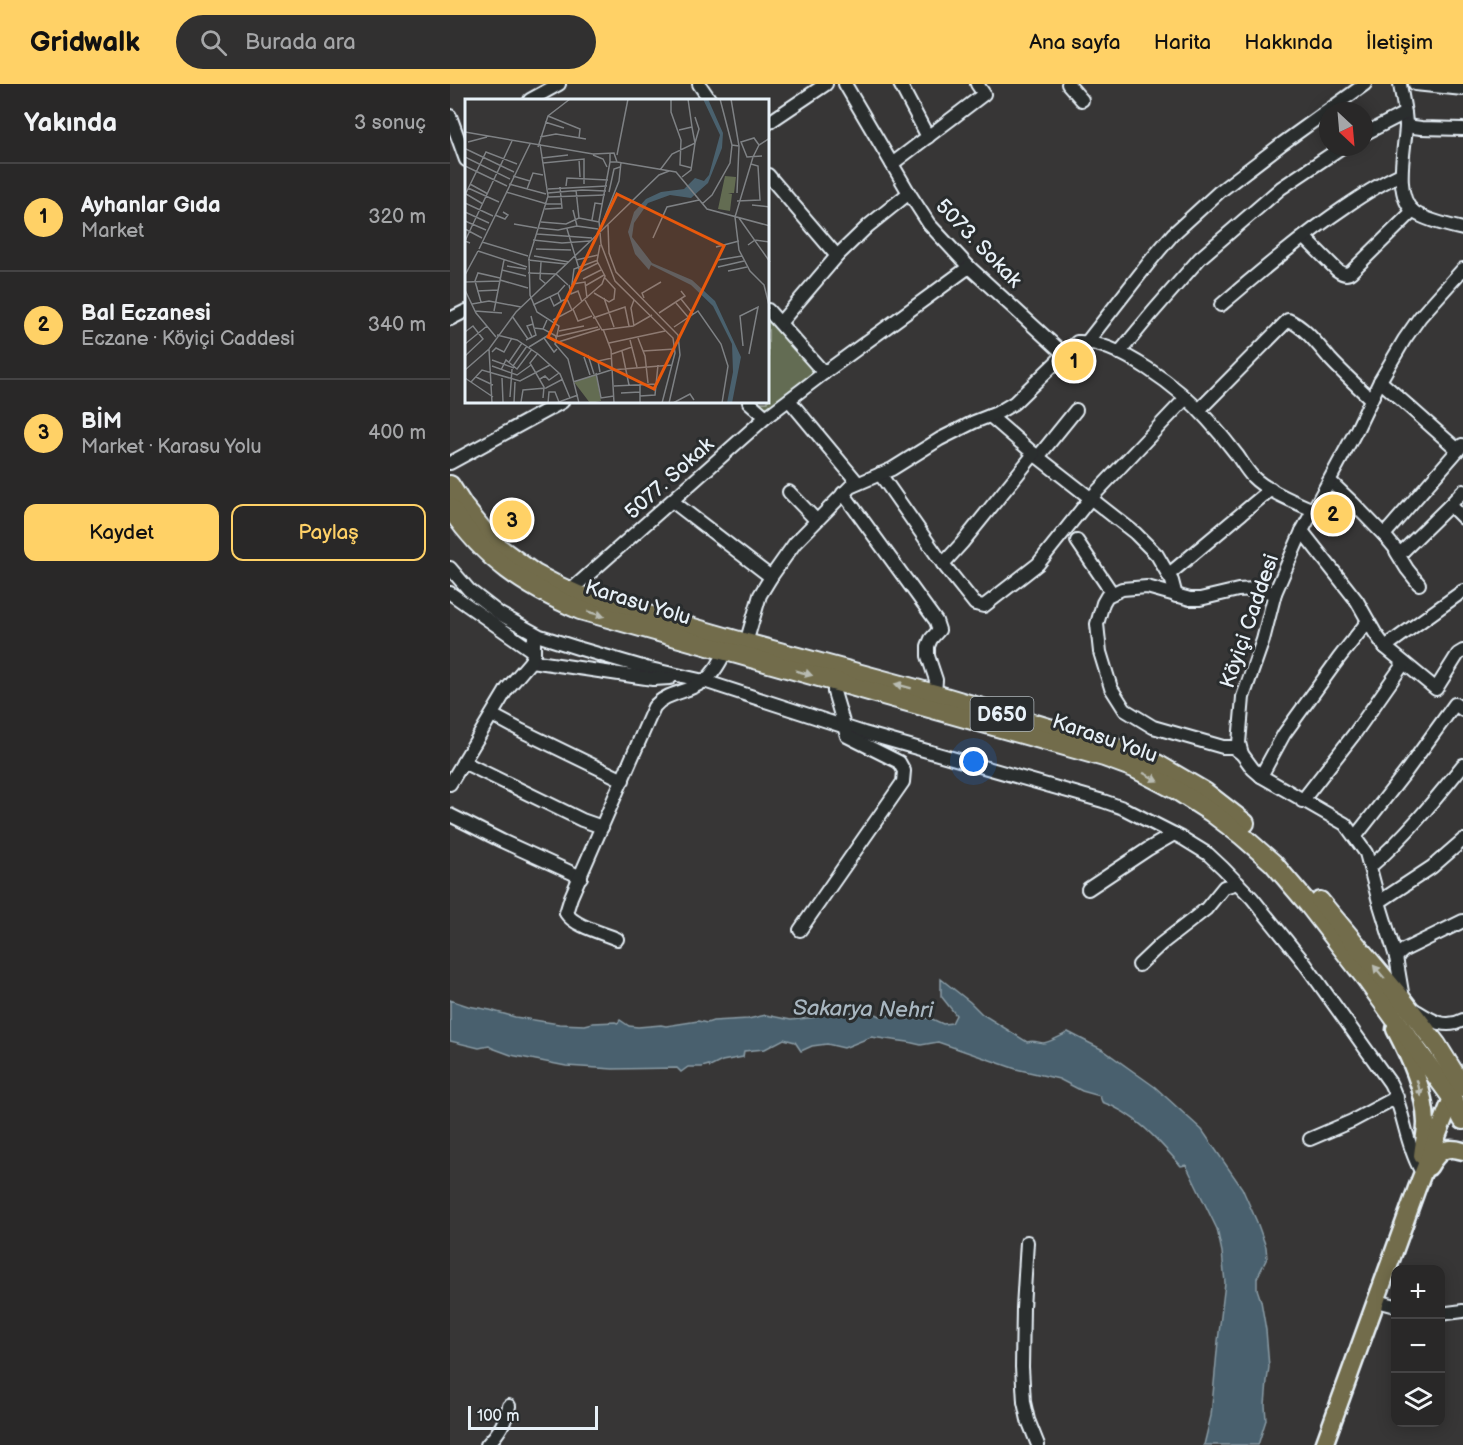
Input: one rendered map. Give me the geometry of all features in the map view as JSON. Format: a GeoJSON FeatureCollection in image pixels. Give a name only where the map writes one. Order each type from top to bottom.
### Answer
{"type":"FeatureCollection","features":[{"type":"Feature","properties":{"kind":"highway","name":"Karasu Yolu"},"geometry":{"type":"LineString","coordinates":[[450,485],[464,507],[495,545],[534,574],[570,591],[746,643],[935,694],[1133,753],[1205,792],[1270,844],[1404,1002],[1437,1046],[1459,1085],[1463,1120]]}},
{"type":"Feature","properties":{"kind":"highway","name":"Karasu Yolu"},"geometry":{"type":"LineString","coordinates":[[450,508],[476,542],[509,571],[550,596],[580,609],[1104,757],[1134,768],[1176,790],[1212,813],[1273,863],[1366,979],[1459,1085]]}},
{"type":"Feature","properties":{"kind":"main road"},"geometry":{"type":"LineString","coordinates":[[1366,979],[1408,1054],[1423,1101],[1426,1123],[1417,1188]]}},
{"type":"Feature","properties":{"kind":"main road"},"geometry":{"type":"LineString","coordinates":[[1324,1445],[1417,1188],[1459,1085]]}},
{"type":"Feature","properties":{"kind":"main road"},"geometry":{"type":"LineString","coordinates":[[1417,1188],[1434,1158],[1440,1152],[1448,1148],[1463,1151]]}},
{"type":"Feature","properties":{"kind":"street"},"geometry":{"type":"LineString","coordinates":[[532,99],[559,84]]}},
{"type":"Feature","properties":{"kind":"street"},"geometry":{"type":"LineString","coordinates":[[770,122],[826,84]]}},
{"type":"Feature","properties":{"kind":"street","name":"5073. Sokak"},"geometry":{"type":"LineString","coordinates":[[845,84],[929,224],[969,267],[1065,354]]}},
{"type":"Feature","properties":{"kind":"street"},"geometry":{"type":"LineString","coordinates":[[900,84],[928,137]]}},
{"type":"Feature","properties":{"kind":"street"},"geometry":{"type":"LineString","coordinates":[[892,164],[984,94],[977,84]]}},
{"type":"Feature","properties":{"kind":"street"},"geometry":{"type":"LineString","coordinates":[[1068,84],[1082,100]]}},
{"type":"Feature","properties":{"kind":"street"},"geometry":{"type":"LineString","coordinates":[[1087,342],[1173,234],[1228,185],[1365,84]]}},
{"type":"Feature","properties":{"kind":"street"},"geometry":{"type":"LineString","coordinates":[[1400,84],[1405,120],[1401,174],[1405,200],[1413,211],[1422,216],[1463,229]]}},
{"type":"Feature","properties":{"kind":"street"},"geometry":{"type":"LineString","coordinates":[[1415,84],[1463,89]]}},
{"type":"Feature","properties":{"kind":"street"},"geometry":{"type":"LineString","coordinates":[[701,85],[709,99]]}},
{"type":"Feature","properties":{"kind":"street"},"geometry":{"type":"LineString","coordinates":[[450,116],[462,131],[465,153]]}},
{"type":"Feature","properties":{"kind":"street"},"geometry":{"type":"LineString","coordinates":[[1373,131],[1405,120],[1420,128],[1463,129]]}},
{"type":"Feature","properties":{"kind":"street"},"geometry":{"type":"LineString","coordinates":[[1119,353],[1200,258],[1281,188],[1329,156]]}},
{"type":"Feature","properties":{"kind":"street"},"geometry":{"type":"LineString","coordinates":[[1221,305],[1328,219],[1382,182],[1401,174]]}},
{"type":"Feature","properties":{"kind":"street"},"geometry":{"type":"LineString","coordinates":[[770,177],[837,256]]}},
{"type":"Feature","properties":{"kind":"street"},"geometry":{"type":"LineString","coordinates":[[780,323],[837,256],[868,226],[909,193]]}},
{"type":"Feature","properties":{"kind":"street"},"geometry":{"type":"LineString","coordinates":[[1304,237],[1336,270],[1350,274],[1413,211]]}},
{"type":"Feature","properties":{"kind":"street","name":"5077. Sokak"},"geometry":{"type":"LineString","coordinates":[[570,591],[766,417],[969,267]]}},
{"type":"Feature","properties":{"kind":"street","name":"Köyiçi Caddesi"},"geometry":{"type":"LineString","coordinates":[[1242,754],[1239,743],[1243,697],[1263,640],[1275,593],[1302,531],[1380,381],[1404,340],[1420,317],[1463,269]]}},
{"type":"Feature","properties":{"kind":"street"},"geometry":{"type":"LineString","coordinates":[[1453,280],[1463,290]]}},
{"type":"Feature","properties":{"kind":"street"},"geometry":{"type":"LineString","coordinates":[[770,311],[824,373]]}},
{"type":"Feature","properties":{"kind":"street"},"geometry":{"type":"LineString","coordinates":[[450,319],[465,312]]}},
{"type":"Feature","properties":{"kind":"street"},"geometry":{"type":"LineString","coordinates":[[1198,410],[1288,320],[1294,322],[1307,334],[1371,399]]}},
{"type":"Feature","properties":{"kind":"street"},"geometry":{"type":"LineString","coordinates":[[746,643],[760,595],[771,577],[795,543],[843,493],[858,483],[892,469],[940,439],[1014,403],[1077,342],[1106,346],[1176,389],[1206,417],[1254,479],[1282,496],[1313,510]]}},
{"type":"Feature","properties":{"kind":"street"},"geometry":{"type":"LineString","coordinates":[[1380,381],[1461,447],[1384,535]]}},
{"type":"Feature","properties":{"kind":"street"},"geometry":{"type":"LineString","coordinates":[[880,474],[943,564],[975,604],[984,606],[1038,564],[1090,499],[1186,398]]}},
{"type":"Feature","properties":{"kind":"street"},"geometry":{"type":"LineString","coordinates":[[789,400],[858,483]]}},
{"type":"Feature","properties":{"kind":"street"},"geometry":{"type":"LineString","coordinates":[[450,464],[558,404]]}},
{"type":"Feature","properties":{"kind":"street"},"geometry":{"type":"LineString","coordinates":[[751,404],[766,417]]}},
{"type":"Feature","properties":{"kind":"street"},"geometry":{"type":"LineString","coordinates":[[943,564],[1076,410]]}},
{"type":"Feature","properties":{"kind":"street"},"geometry":{"type":"LineString","coordinates":[[990,416],[1135,533],[1157,555],[1176,596]]}},
{"type":"Feature","properties":{"kind":"street"},"geometry":{"type":"LineString","coordinates":[[1330,481],[1384,535],[1419,584]]}},
{"type":"Feature","properties":{"kind":"street"},"geometry":{"type":"LineString","coordinates":[[1168,575],[1271,489]]}},
{"type":"Feature","properties":{"kind":"street"},"geometry":{"type":"LineString","coordinates":[[1396,551],[1401,553],[1463,491]]}},
{"type":"Feature","properties":{"kind":"street"},"geometry":{"type":"LineString","coordinates":[[789,492],[816,520]]}},
{"type":"Feature","properties":{"kind":"street"},"geometry":{"type":"LineString","coordinates":[[843,493],[936,621],[939,630],[928,646],[928,656],[936,680],[935,694]]}},
{"type":"Feature","properties":{"kind":"street"},"geometry":{"type":"LineString","coordinates":[[672,501],[771,577]]}},
{"type":"Feature","properties":{"kind":"street"},"geometry":{"type":"LineString","coordinates":[[1450,505],[1463,518]]}},
{"type":"Feature","properties":{"kind":"street"},"geometry":{"type":"LineString","coordinates":[[1302,531],[1357,601],[1385,647],[1436,689],[1458,654],[1463,651]]}},
{"type":"Feature","properties":{"kind":"street"},"geometry":{"type":"LineString","coordinates":[[1077,541],[1112,593]]}},
{"type":"Feature","properties":{"kind":"street"},"geometry":{"type":"LineString","coordinates":[[450,568],[469,590],[500,614],[534,634],[646,668],[704,681],[845,727],[1103,801],[1123,808],[1208,854],[1252,898],[1303,961],[1384,1074],[1397,1097],[1412,1152],[1420,1168]]}},
{"type":"Feature","properties":{"kind":"street"},"geometry":{"type":"LineString","coordinates":[[1275,593],[1255,589],[1238,590],[1200,599],[1190,599],[1147,586],[1122,589],[1112,593],[1103,603],[1097,624],[1100,652],[1111,688],[1125,710],[1153,727],[1223,747],[1233,747],[1261,776],[1345,824],[1366,853],[1396,957],[1404,1002],[1432,1021],[1454,1025],[1463,1020]]}},
{"type":"Feature","properties":{"kind":"street"},"geometry":{"type":"LineString","coordinates":[[1385,647],[1463,591]]}},
{"type":"Feature","properties":{"kind":"street"},"geometry":{"type":"LineString","coordinates":[[450,593],[533,657],[653,679],[689,678]]}},
{"type":"Feature","properties":{"kind":"street"},"geometry":{"type":"LineString","coordinates":[[1261,776],[1284,734],[1368,621]]}},
{"type":"Feature","properties":{"kind":"street"},"geometry":{"type":"LineString","coordinates":[[450,783],[507,689],[533,657],[534,634]]}},
{"type":"Feature","properties":{"kind":"street"},"geometry":{"type":"LineString","coordinates":[[617,939],[569,918],[566,914],[572,897],[650,712],[663,698],[692,688],[704,681],[717,668],[726,651]]}},
{"type":"Feature","properties":{"kind":"street"},"geometry":{"type":"LineString","coordinates":[[1302,801],[1355,734],[1404,663]]}},
{"type":"Feature","properties":{"kind":"street"},"geometry":{"type":"LineString","coordinates":[[800,930],[903,782],[904,771],[899,762],[847,736],[834,692],[834,681]]}},
{"type":"Feature","properties":{"kind":"street"},"geometry":{"type":"LineString","coordinates":[[1354,837],[1405,773],[1455,704],[1463,710]]}},
{"type":"Feature","properties":{"kind":"street"},"geometry":{"type":"LineString","coordinates":[[492,715],[623,780]]}},
{"type":"Feature","properties":{"kind":"street"},"geometry":{"type":"LineString","coordinates":[[463,762],[582,820],[602,827]]}},
{"type":"Feature","properties":{"kind":"street"},"geometry":{"type":"LineString","coordinates":[[1370,867],[1410,828],[1463,765]]}},
{"type":"Feature","properties":{"kind":"street"},"geometry":{"type":"LineString","coordinates":[[450,815],[581,877]]}},
{"type":"Feature","properties":{"kind":"street"},"geometry":{"type":"LineString","coordinates":[[1088,889],[1174,834]]}},
{"type":"Feature","properties":{"kind":"street"},"geometry":{"type":"LineString","coordinates":[[1379,902],[1432,867],[1463,840]]}},
{"type":"Feature","properties":{"kind":"street"},"geometry":{"type":"LineString","coordinates":[[1139,965],[1161,944],[1206,909],[1224,887],[1238,883]]}},
{"type":"Feature","properties":{"kind":"street"},"geometry":{"type":"LineString","coordinates":[[1396,957],[1404,950],[1463,921]]}},
{"type":"Feature","properties":{"kind":"street"},"geometry":{"type":"LineString","coordinates":[[1310,1139],[1352,1121],[1397,1097]]}},
{"type":"Feature","properties":{"kind":"street"},"geometry":{"type":"LineString","coordinates":[[1027,1242],[1022,1367],[1024,1402],[1038,1445]]}},
{"type":"Feature","properties":{"kind":"street"},"geometry":{"type":"LineString","coordinates":[[1377,1301],[1391,1305]]}},
{"type":"Feature","properties":{"kind":"street"},"geometry":{"type":"LineString","coordinates":[[1445,1313],[1463,1311]]}},
{"type":"Feature","properties":{"kind":"street"},"geometry":{"type":"LineString","coordinates":[[487,1445],[503,1425],[509,1406]]}},
{"type":"Feature","properties":{"kind":"green space"},"geometry":{"type":"Polygon","coordinates":[[[770,319],[814,369],[813,376],[773,407],[764,407],[761,404],[770,404],[770,319]]]}},
{"type":"Feature","properties":{"kind":"water"},"geometry":{"type":"Polygon","coordinates":[[[941,979],[982,1014],[1027,1042],[1045,1043],[1068,1032],[1103,1050],[1155,1087],[1202,1130],[1242,1188],[1266,1247],[1267,1258],[1257,1278],[1257,1289],[1266,1330],[1269,1367],[1265,1405],[1266,1420],[1258,1445],[1204,1445],[1211,1416],[1225,1283],[1217,1229],[1186,1165],[1181,1166],[1136,1120],[1102,1102],[1100,1096],[1082,1091],[1059,1079],[1016,1069],[938,1042],[921,1045],[871,1037],[844,1048],[827,1044],[812,1046],[801,1051],[795,1042],[784,1039],[765,1049],[744,1051],[743,1057],[722,1061],[710,1067],[709,1065],[688,1067],[681,1072],[677,1068],[613,1069],[566,1066],[511,1055],[489,1046],[479,1048],[450,1041],[450,1000],[515,1017],[559,1024],[618,1023],[620,1020],[629,1026],[666,1026],[698,1021],[707,1023],[748,1019],[766,1015],[791,1020],[816,1017],[824,1012],[836,1011],[843,1014],[872,1012],[880,1016],[888,1015],[907,1019],[930,1018],[943,1024],[952,1023],[956,1015],[941,996],[941,979]]]}},
{"type":"Feature","properties":{"kind":"place","name":"Ayhanlar Gıda"},"geometry":{"type":"Point","coordinates":[1074,361]}},
{"type":"Feature","properties":{"kind":"place","name":"Bal Eczanesi"},"geometry":{"type":"Point","coordinates":[1333,514]}},
{"type":"Feature","properties":{"kind":"place","name":"BİM"},"geometry":{"type":"Point","coordinates":[512,520]}},
{"type":"Feature","properties":{"kind":"water label","name":"Sakarya Nehri"},"geometry":{"type":"Point","coordinates":[863,1008]}}]}
